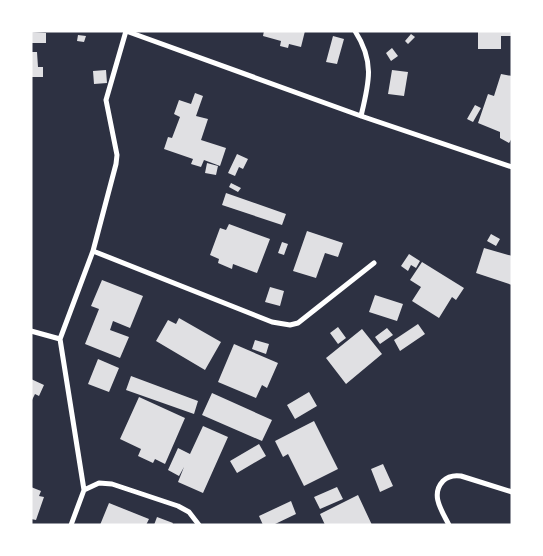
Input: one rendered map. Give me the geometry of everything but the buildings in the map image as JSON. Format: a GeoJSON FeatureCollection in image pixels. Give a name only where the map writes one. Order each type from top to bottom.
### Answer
{"type":"FeatureCollection","features":[{"type":"Feature","properties":{"kind":"street"},"geometry":{"type":"LineString","coordinates":[[71,525],[84,490],[60,339],[93,251],[116,164],[117,155],[106,100],[126,31],[361,116],[512,167]]}},
{"type":"Feature","properties":{"kind":"street"},"geometry":{"type":"LineString","coordinates":[[355,31],[366,52],[369,66],[369,82],[361,116]]}},
{"type":"Feature","properties":{"kind":"street"},"geometry":{"type":"LineString","coordinates":[[93,251],[272,322],[290,326],[298,323],[374,263]]}},
{"type":"Feature","properties":{"kind":"street"},"geometry":{"type":"LineString","coordinates":[[31,331],[60,339]]}},
{"type":"Feature","properties":{"kind":"street"},"geometry":{"type":"LineString","coordinates":[[449,525],[438,503],[437,495],[438,487],[445,479],[453,475],[461,476],[512,492]]}},
{"type":"Feature","properties":{"kind":"street"},"geometry":{"type":"LineString","coordinates":[[84,490],[99,483],[112,484],[178,506],[189,512],[199,525]]}}]}
